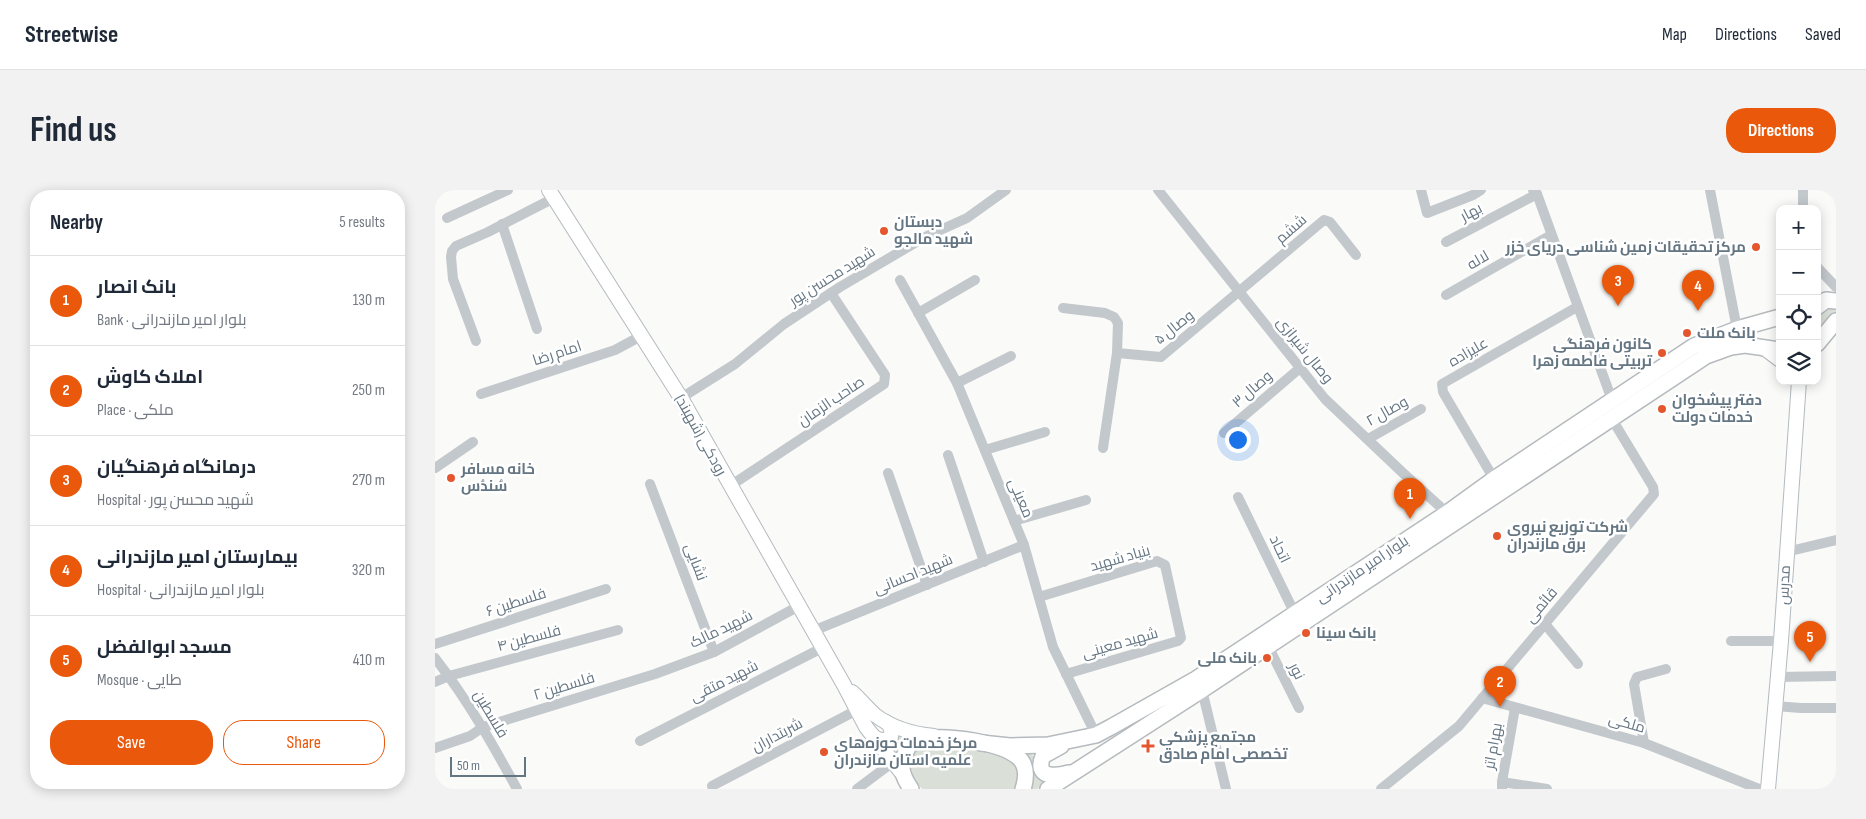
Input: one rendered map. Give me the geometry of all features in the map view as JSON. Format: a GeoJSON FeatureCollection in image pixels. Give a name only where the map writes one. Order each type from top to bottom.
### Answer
{"type":"FeatureCollection","features":[{"type":"Feature","properties":{"kind":"main road","name":"رودکی (شهبند)"},"geometry":{"type":"LineString","coordinates":[[552,194],[681,398],[857,710],[904,779]]}},
{"type":"Feature","properties":{"kind":"main road","name":"بلوار امیر مازندرانی"},"geometry":{"type":"LineString","coordinates":[[981,743],[1011,746],[1038,745],[1096,735],[1196,680],[1694,346],[1737,329],[1776,318]]}},
{"type":"Feature","properties":{"kind":"main road"},"geometry":{"type":"LineString","coordinates":[[1820,340],[1836,321]]}},
{"type":"Feature","properties":{"kind":"main road"},"geometry":{"type":"LineString","coordinates":[[1754,325],[1760,328],[1763,335],[1758,346],[1776,357]]}},
{"type":"Feature","properties":{"kind":"main road","name":"بلوار امیر مازندرانی"},"geometry":{"type":"LineString","coordinates":[[1048,789],[1202,690],[1706,356],[1731,347],[1758,346],[1776,349]]}},
{"type":"Feature","properties":{"kind":"main road","name":"مدرس"},"geometry":{"type":"LineString","coordinates":[[1768,789],[1779,677],[1798,385]]}},
{"type":"Feature","properties":{"kind":"main road","name":"رودکی (شهبند)"},"geometry":{"type":"LineString","coordinates":[[844,685],[886,722],[913,734],[949,738]]}},
{"type":"Feature","properties":{"kind":"main road"},"geometry":{"type":"LineString","coordinates":[[873,736],[879,740],[887,740],[891,736],[891,726],[886,722]]}},
{"type":"Feature","properties":{"kind":"main road"},"geometry":{"type":"LineString","coordinates":[[904,779],[903,756],[910,744],[924,739],[949,738],[981,743],[1006,750],[1021,760],[1026,782],[1023,789]]}},
{"type":"Feature","properties":{"kind":"main road"},"geometry":{"type":"LineString","coordinates":[[1073,740],[1049,751],[1043,756],[1041,761],[1043,772],[1049,776],[1059,776],[1074,772]]}},
{"type":"Feature","properties":{"kind":"street"},"geometry":{"type":"LineString","coordinates":[[447,218],[509,190]]}},
{"type":"Feature","properties":{"kind":"street","name":"شهید محسن پور"},"geometry":{"type":"LineString","coordinates":[[681,398],[735,364],[785,324],[831,292],[902,250],[967,218],[1006,190]]}},
{"type":"Feature","properties":{"kind":"street","name":"وصال شیرازی"},"geometry":{"type":"LineString","coordinates":[[1158,190],[1325,399],[1403,474],[1447,513]]}},
{"type":"Feature","properties":{"kind":"street"},"geometry":{"type":"LineString","coordinates":[[1421,190],[1427,213],[1481,190]]}},
{"type":"Feature","properties":{"kind":"street"},"geometry":{"type":"LineString","coordinates":[[1710,190],[1737,329]]}},
{"type":"Feature","properties":{"kind":"street"},"geometry":{"type":"LineString","coordinates":[[1803,190],[1803,205]]}},
{"type":"Feature","properties":{"kind":"street"},"geometry":{"type":"LineString","coordinates":[[1535,192],[1611,400]]}},
{"type":"Feature","properties":{"kind":"street","name":"بهار"},"geometry":{"type":"LineString","coordinates":[[1446,242],[1535,192]]}},
{"type":"Feature","properties":{"kind":"street"},"geometry":{"type":"LineString","coordinates":[[476,341],[453,279],[452,251],[456,246],[488,232],[552,194]]}},
{"type":"Feature","properties":{"kind":"street","name":"ششم"},"geometry":{"type":"LineString","coordinates":[[1240,293],[1325,220],[1330,222],[1356,255]]}},
{"type":"Feature","properties":{"kind":"street"},"geometry":{"type":"LineString","coordinates":[[502,224],[537,330]]}},
{"type":"Feature","properties":{"kind":"street","name":"لاله"},"geometry":{"type":"LineString","coordinates":[[1447,295],[1551,235]]}},
{"type":"Feature","properties":{"kind":"street"},"geometry":{"type":"LineString","coordinates":[[1821,271],[1836,287]]}},
{"type":"Feature","properties":{"kind":"street","name":"معینی"},"geometry":{"type":"LineString","coordinates":[[900,280],[957,383],[1024,545],[1053,647],[1096,735]]}},
{"type":"Feature","properties":{"kind":"street"},"geometry":{"type":"LineString","coordinates":[[918,313],[975,280]]}},
{"type":"Feature","properties":{"kind":"street","name":"صاحب الزمان"},"geometry":{"type":"LineString","coordinates":[[730,486],[884,384],[885,375],[831,292]]}},
{"type":"Feature","properties":{"kind":"street","name":"وصال ۵"},"geometry":{"type":"LineString","coordinates":[[1117,354],[1161,357],[1240,293]]}},
{"type":"Feature","properties":{"kind":"street","name":"علیزاده"},"geometry":{"type":"LineString","coordinates":[[1494,479],[1443,392],[1442,384],[1577,307]]}},
{"type":"Feature","properties":{"kind":"street"},"geometry":{"type":"LineString","coordinates":[[1063,308],[1105,313],[1113,317],[1118,323],[1117,354],[1103,448]]}},
{"type":"Feature","properties":{"kind":"street","name":"امام رضا"},"geometry":{"type":"LineString","coordinates":[[481,394],[615,350],[641,336]]}},
{"type":"Feature","properties":{"kind":"street"},"geometry":{"type":"LineString","coordinates":[[957,383],[1011,356]]}},
{"type":"Feature","properties":{"kind":"street","name":"وصال ۳"},"geometry":{"type":"LineString","coordinates":[[1224,432],[1300,368]]}},
{"type":"Feature","properties":{"kind":"street","name":"وصال ۲"},"geometry":{"type":"LineString","coordinates":[[1368,439],[1421,409]]}},
{"type":"Feature","properties":{"kind":"street","name":"قائمی"},"geometry":{"type":"LineString","coordinates":[[1381,789],[1459,726],[1654,494],[1653,487],[1612,419]]}},
{"type":"Feature","properties":{"kind":"street"},"geometry":{"type":"LineString","coordinates":[[985,450],[1045,432]]}},
{"type":"Feature","properties":{"kind":"street"},"geometry":{"type":"LineString","coordinates":[[435,468],[473,442]]}},
{"type":"Feature","properties":{"kind":"street"},"geometry":{"type":"LineString","coordinates":[[948,455],[984,562]]}},
{"type":"Feature","properties":{"kind":"street"},"geometry":{"type":"LineString","coordinates":[[888,474],[927,585]]}},
{"type":"Feature","properties":{"kind":"street","name":"نشایی"},"geometry":{"type":"LineString","coordinates":[[650,484],[714,652]]}},
{"type":"Feature","properties":{"kind":"street","name":"اتحاد"},"geometry":{"type":"LineString","coordinates":[[1238,497],[1295,614]]}},
{"type":"Feature","properties":{"kind":"street"},"geometry":{"type":"LineString","coordinates":[[1014,521],[1086,500]]}},
{"type":"Feature","properties":{"kind":"street"},"geometry":{"type":"LineString","coordinates":[[1786,552],[1836,540]]}},
{"type":"Feature","properties":{"kind":"street","name":"شهید احسانی"},"geometry":{"type":"LineString","coordinates":[[813,631],[1024,545]]}},
{"type":"Feature","properties":{"kind":"street","name":"بنیاد شهید"},"geometry":{"type":"LineString","coordinates":[[1039,597],[1157,561],[1161,562],[1165,565],[1181,638]]}},
{"type":"Feature","properties":{"kind":"street","name":"فلسطین ۶"},"geometry":{"type":"LineString","coordinates":[[435,644],[606,589]]}},
{"type":"Feature","properties":{"kind":"street","name":"شهید مالک"},"geometry":{"type":"LineString","coordinates":[[655,674],[714,652],[799,606]]}},
{"type":"Feature","properties":{"kind":"street"},"geometry":{"type":"LineString","coordinates":[[1545,624],[1579,664]]}},
{"type":"Feature","properties":{"kind":"street","name":"فلسطین ۴"},"geometry":{"type":"LineString","coordinates":[[435,682],[449,676],[618,630]]}},
{"type":"Feature","properties":{"kind":"street","name":"شهید معینی"},"geometry":{"type":"LineString","coordinates":[[1066,674],[1177,641],[1181,638]]}},
{"type":"Feature","properties":{"kind":"street"},"geometry":{"type":"LineString","coordinates":[[1731,641],[1781,641]]}},
{"type":"Feature","properties":{"kind":"street","name":"نور"},"geometry":{"type":"LineString","coordinates":[[1268,646],[1299,708]]}},
{"type":"Feature","properties":{"kind":"street","name":"شهید متقی"},"geometry":{"type":"LineString","coordinates":[[640,740],[822,648]]}},
{"type":"Feature","properties":{"kind":"street","name":"فلسطین"},"geometry":{"type":"LineString","coordinates":[[435,658],[483,727],[516,789]]}},
{"type":"Feature","properties":{"kind":"street"},"geometry":{"type":"LineString","coordinates":[[1644,743],[1634,684],[1637,677],[1666,669]]}},
{"type":"Feature","properties":{"kind":"street","name":"فلسطین ۲"},"geometry":{"type":"LineString","coordinates":[[435,748],[470,736],[483,727],[655,674]]}},
{"type":"Feature","properties":{"kind":"street"},"geometry":{"type":"LineString","coordinates":[[1779,677],[1836,676]]}},
{"type":"Feature","properties":{"kind":"street"},"geometry":{"type":"LineString","coordinates":[[1202,690],[1226,789]]}},
{"type":"Feature","properties":{"kind":"street","name":"ملکی"},"geometry":{"type":"LineString","coordinates":[[1482,698],[1644,743],[1759,789]]}},
{"type":"Feature","properties":{"kind":"street"},"geometry":{"type":"LineString","coordinates":[[1776,706],[1836,708]]}},
{"type":"Feature","properties":{"kind":"street","name":"بهرام اتر"},"geometry":{"type":"LineString","coordinates":[[1502,785],[1515,708]]}},
{"type":"Feature","properties":{"kind":"street","name":"شربتداران"},"geometry":{"type":"LineString","coordinates":[[712,786],[857,710]]}},
{"type":"Feature","properties":{"kind":"street"},"geometry":{"type":"LineString","coordinates":[[857,789],[904,779]]}},
{"type":"Feature","properties":{"kind":"street"},"geometry":{"type":"LineString","coordinates":[[1502,785],[1547,789]]}},
{"type":"Feature","properties":{"kind":"shaded area"},"geometry":{"type":"Polygon","coordinates":[[[1836,306],[1836,317],[1821,335],[1821,310],[1824,307],[1836,306]]]}},
{"type":"Feature","properties":{"kind":"shaded area"},"geometry":{"type":"Polygon","coordinates":[[[896,729],[909,735],[898,763],[882,743],[896,729]]]}},
{"type":"Feature","properties":{"kind":"shaded area"},"geometry":{"type":"Polygon","coordinates":[[[950,745],[999,754],[1016,765],[1018,777],[1014,789],[922,789],[911,771],[914,751],[927,747],[950,745]]]}},
{"type":"Feature","properties":{"kind":"shaded area"},"geometry":{"type":"Polygon","coordinates":[[[1016,752],[1032,752],[1036,769],[1057,779],[1037,789],[1026,789],[1016,752]]]}},
{"type":"Feature","properties":{"kind":"place","name":"دبستان شهید مالجو"},"geometry":{"type":"Point","coordinates":[884,231]}},
{"type":"Feature","properties":{"kind":"place","name":"مرکز تحقیقات زمین شناسی دریای خزر"},"geometry":{"type":"Point","coordinates":[1756,247]}},
{"type":"Feature","properties":{"kind":"place","name":"درمانگاه فرهنگیان"},"geometry":{"type":"Point","coordinates":[1618,306]}},
{"type":"Feature","properties":{"kind":"place","name":"بیمارستان امیر مازندرانی"},"geometry":{"type":"Point","coordinates":[1698,311]}},
{"type":"Feature","properties":{"kind":"place","name":"بانک ملت"},"geometry":{"type":"Point","coordinates":[1687,333]}},
{"type":"Feature","properties":{"kind":"place","name":"کانون فرهنگی تربیتی فاطمه زهرا"},"geometry":{"type":"Point","coordinates":[1662,353]}},
{"type":"Feature","properties":{"kind":"place","name":"دفتر پیشخوان خدمات دولت"},"geometry":{"type":"Point","coordinates":[1662,409]}},
{"type":"Feature","properties":{"kind":"place","name":"خانه مسافر سُندُس"},"geometry":{"type":"Point","coordinates":[451,478]}},
{"type":"Feature","properties":{"kind":"place","name":"بانک انصار"},"geometry":{"type":"Point","coordinates":[1410,519]}},
{"type":"Feature","properties":{"kind":"place","name":"شرکت توزیع نیروی برق مازندران"},"geometry":{"type":"Point","coordinates":[1497,536]}},
{"type":"Feature","properties":{"kind":"place","name":"بانک سینا"},"geometry":{"type":"Point","coordinates":[1306,633]}},
{"type":"Feature","properties":{"kind":"place","name":"بانک ملی"},"geometry":{"type":"Point","coordinates":[1267,658]}},
{"type":"Feature","properties":{"kind":"place","name":"مسجد ابوالفضل"},"geometry":{"type":"Point","coordinates":[1810,662]}},
{"type":"Feature","properties":{"kind":"place","name":"املاک کاوش"},"geometry":{"type":"Point","coordinates":[1500,707]}},
{"type":"Feature","properties":{"kind":"place","name":"مجتمع پزشکی تخصصی امام صادق"},"geometry":{"type":"Point","coordinates":[1148,746]}},
{"type":"Feature","properties":{"kind":"place","name":"مرکز خدمات حوزه‌های علمیه استان مازندران"},"geometry":{"type":"Point","coordinates":[824,752]}}]}
